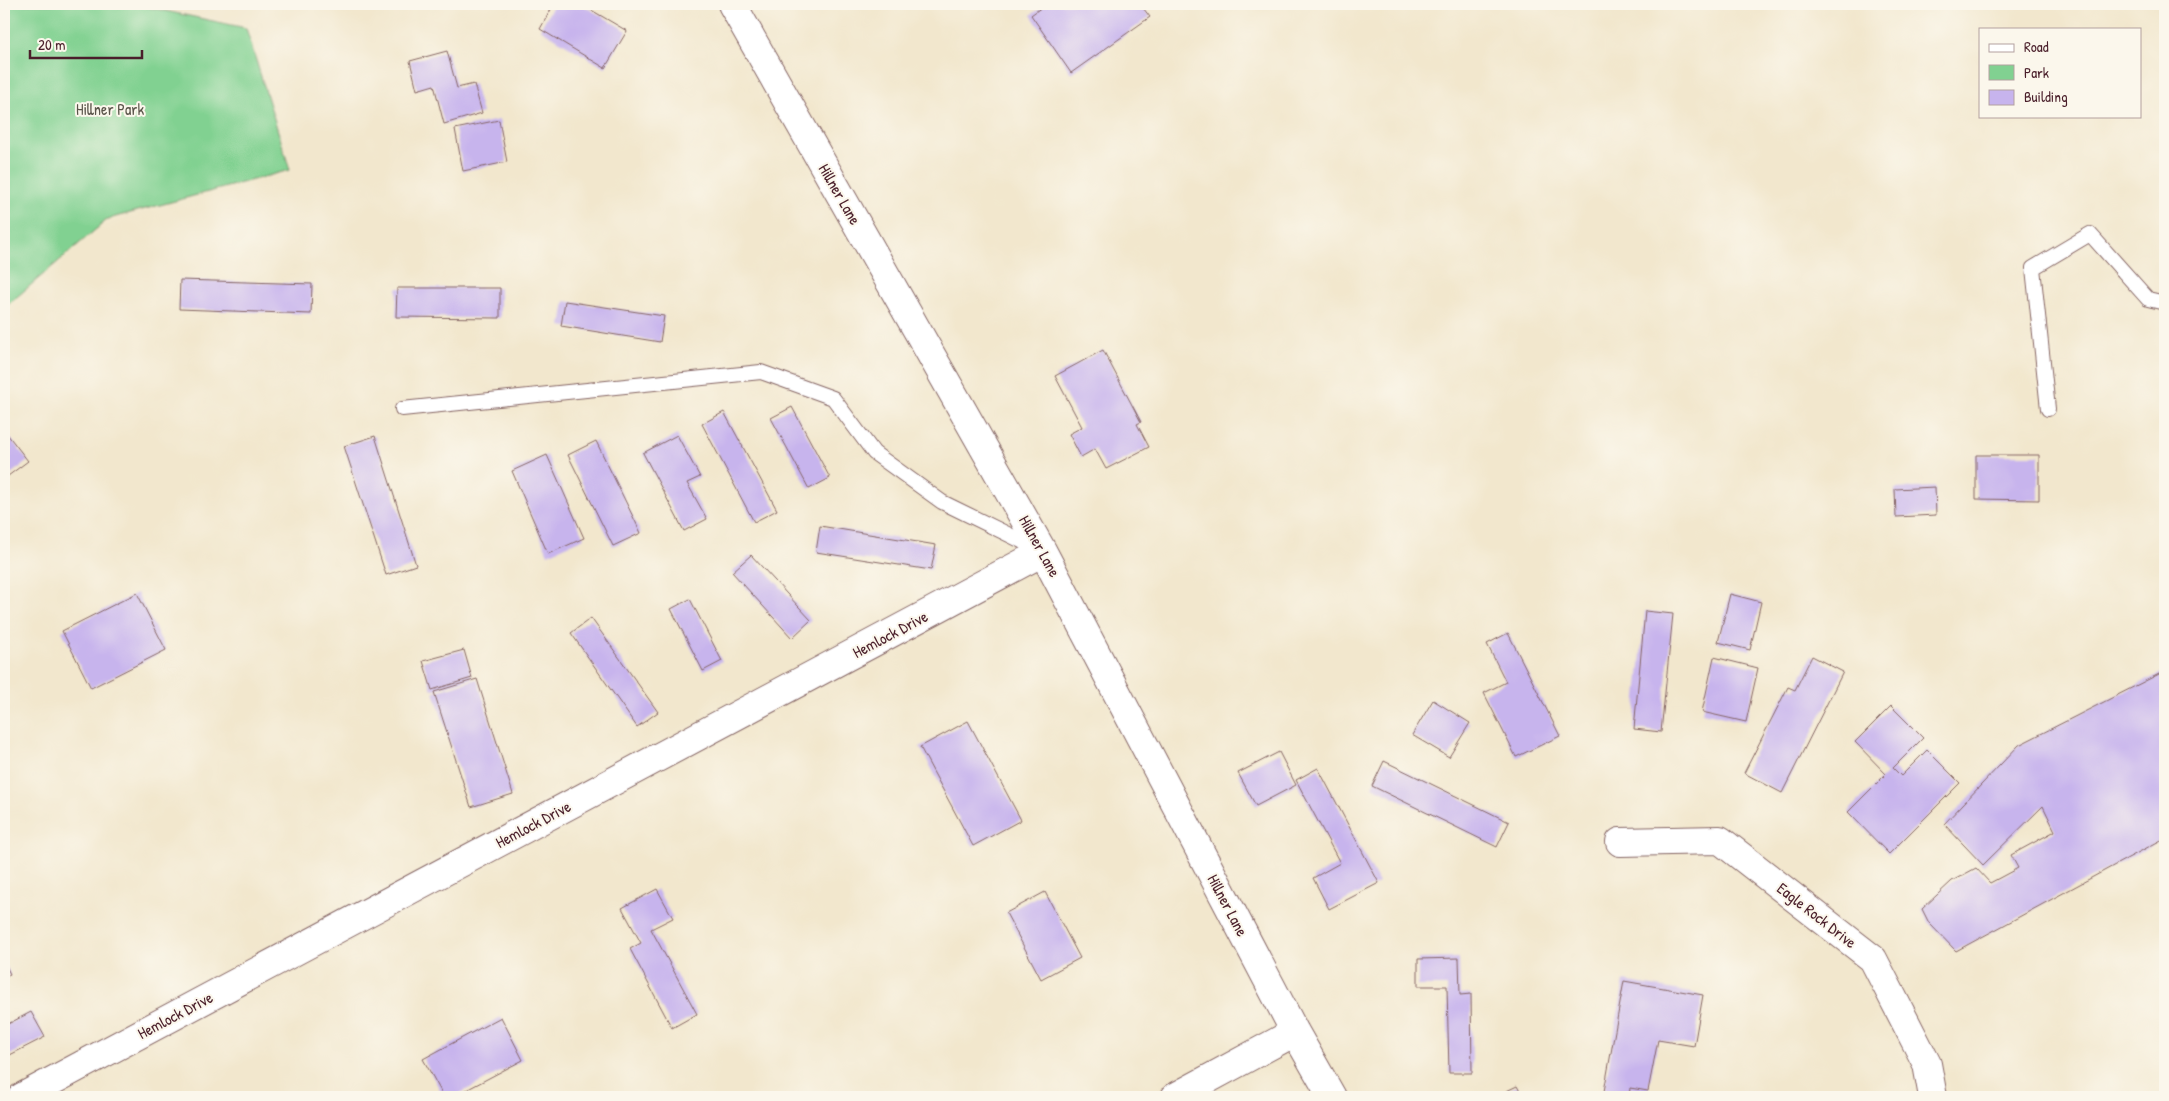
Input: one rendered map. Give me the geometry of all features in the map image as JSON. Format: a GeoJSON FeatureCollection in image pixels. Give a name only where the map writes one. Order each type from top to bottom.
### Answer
{"type":"FeatureCollection","features":[{"type":"Feature","properties":{"kind":"street","name":"Hillner Lane"},"geometry":{"type":"LineString","coordinates":[[732,4],[1043,552],[1295,1032],[1332,1097]]}},
{"type":"Feature","properties":{"kind":"street","name":"Hemlock Drive"},"geometry":{"type":"LineString","coordinates":[[22,1097],[1043,552]]}},
{"type":"Feature","properties":{"kind":"street","name":"Eagle Rock Drive"},"geometry":{"type":"LineString","coordinates":[[1620,842],[1720,840],[1873,959],[1927,1064],[1933,1097]]}},
{"type":"Feature","properties":{"kind":"street"},"geometry":{"type":"LineString","coordinates":[[1175,1097],[1295,1032]]}},
{"type":"Feature","properties":{"kind":"lane"},"geometry":{"type":"LineString","coordinates":[[2048,409],[2033,268],[2090,234],[2148,299],[2165,303]]}},
{"type":"Feature","properties":{"kind":"lane"},"geometry":{"type":"LineString","coordinates":[[402,409],[761,372],[833,398],[874,452],[942,502],[1043,552]]}},
{"type":"Feature","properties":{"kind":"green space","name":"Hillner Park"},"geometry":{"type":"Polygon","coordinates":[[[4,4],[133,4],[246,28],[290,170],[108,219],[4,308],[4,4]]]}},
{"type":"Feature","properties":{"kind":"building"},"geometry":{"type":"Polygon","coordinates":[[[554,4],[581,4],[627,31],[605,68],[540,29],[554,4]]]}},
{"type":"Feature","properties":{"kind":"building"},"geometry":{"type":"Polygon","coordinates":[[[1046,4],[1140,4],[1150,17],[1071,73],[1031,15],[1046,4]]]}},
{"type":"Feature","properties":{"kind":"building"},"geometry":{"type":"Polygon","coordinates":[[[447,51],[457,88],[474,84],[482,113],[444,124],[434,85],[417,90],[410,61],[447,51]]]}},
{"type":"Feature","properties":{"kind":"building"},"geometry":{"type":"Polygon","coordinates":[[[499,120],[507,162],[463,171],[455,129],[499,120]]]}},
{"type":"Feature","properties":{"kind":"building"},"geometry":{"type":"Polygon","coordinates":[[[180,280],[312,284],[311,314],[179,309],[180,280]]]}},
{"type":"Feature","properties":{"kind":"building"},"geometry":{"type":"Polygon","coordinates":[[[397,288],[500,288],[500,318],[396,317],[397,288]]]}},
{"type":"Feature","properties":{"kind":"building"},"geometry":{"type":"Polygon","coordinates":[[[565,301],[664,316],[660,342],[561,326],[565,301]]]}},
{"type":"Feature","properties":{"kind":"building"},"geometry":{"type":"Polygon","coordinates":[[[1103,350],[1141,422],[1137,424],[1149,447],[1106,469],[1095,449],[1081,457],[1069,434],[1082,427],[1055,376],[1103,350]]]}},
{"type":"Feature","properties":{"kind":"building"},"geometry":{"type":"Polygon","coordinates":[[[792,407],[830,478],[809,489],[771,418],[792,407]]]}},
{"type":"Feature","properties":{"kind":"building"},"geometry":{"type":"Polygon","coordinates":[[[724,412],[777,510],[754,522],[702,424],[724,412]]]}},
{"type":"Feature","properties":{"kind":"building"},"geometry":{"type":"Polygon","coordinates":[[[4,430],[28,461],[4,479],[4,430]]]}},
{"type":"Feature","properties":{"kind":"building"},"geometry":{"type":"Polygon","coordinates":[[[677,435],[700,477],[687,483],[707,519],[684,531],[643,453],[677,435]]]}},
{"type":"Feature","properties":{"kind":"building"},"geometry":{"type":"Polygon","coordinates":[[[375,436],[416,565],[386,575],[344,446],[375,436]]]}},
{"type":"Feature","properties":{"kind":"building"},"geometry":{"type":"Polygon","coordinates":[[[596,441],[641,533],[613,546],[568,455],[596,441]]]}},
{"type":"Feature","properties":{"kind":"building"},"geometry":{"type":"Polygon","coordinates":[[[547,455],[584,538],[548,554],[512,471],[547,455]]]}},
{"type":"Feature","properties":{"kind":"building"},"geometry":{"type":"Polygon","coordinates":[[[1976,455],[2039,455],[2039,500],[1976,499],[1976,455]]]}},
{"type":"Feature","properties":{"kind":"building"},"geometry":{"type":"Polygon","coordinates":[[[1935,487],[1936,515],[1896,517],[1895,489],[1935,487]]]}},
{"type":"Feature","properties":{"kind":"building"},"geometry":{"type":"Polygon","coordinates":[[[820,526],[936,545],[931,570],[816,552],[820,526]]]}},
{"type":"Feature","properties":{"kind":"building"},"geometry":{"type":"Polygon","coordinates":[[[751,555],[811,620],[792,638],[732,572],[751,555]]]}},
{"type":"Feature","properties":{"kind":"building"},"geometry":{"type":"Polygon","coordinates":[[[137,593],[166,650],[91,688],[62,631],[137,593]]]}},
{"type":"Feature","properties":{"kind":"building"},"geometry":{"type":"Polygon","coordinates":[[[1730,594],[1761,602],[1750,650],[1718,642],[1730,594]]]}},
{"type":"Feature","properties":{"kind":"building"},"geometry":{"type":"Polygon","coordinates":[[[690,599],[722,661],[703,671],[671,609],[690,599]]]}},
{"type":"Feature","properties":{"kind":"building"},"geometry":{"type":"Polygon","coordinates":[[[1645,611],[1673,614],[1661,732],[1634,729],[1645,611]]]}},
{"type":"Feature","properties":{"kind":"building"},"geometry":{"type":"Polygon","coordinates":[[[591,618],[658,712],[637,727],[571,633],[591,618]]]}},
{"type":"Feature","properties":{"kind":"building"},"geometry":{"type":"Polygon","coordinates":[[[1508,633],[1560,736],[1516,757],[1484,693],[1506,682],[1487,644],[1508,633]]]}},
{"type":"Feature","properties":{"kind":"building"},"geometry":{"type":"Polygon","coordinates":[[[464,650],[472,678],[432,690],[423,661],[464,650]]]}},
{"type":"Feature","properties":{"kind":"building"},"geometry":{"type":"Polygon","coordinates":[[[1812,656],[1843,672],[1782,793],[1744,773],[1788,687],[1795,690],[1812,656]]]}},
{"type":"Feature","properties":{"kind":"building"},"geometry":{"type":"Polygon","coordinates":[[[1714,657],[1758,668],[1746,722],[1702,712],[1714,657]]]}},
{"type":"Feature","properties":{"kind":"building"},"geometry":{"type":"Polygon","coordinates":[[[2165,671],[2165,838],[1956,951],[1929,923],[1922,909],[1952,881],[1976,868],[1990,883],[2018,868],[2011,855],[2055,831],[2043,806],[1983,865],[1944,824],[2019,745],[2165,671]]]}},
{"type":"Feature","properties":{"kind":"building"},"geometry":{"type":"Polygon","coordinates":[[[477,679],[513,794],[471,807],[434,692],[477,679]]]}},
{"type":"Feature","properties":{"kind":"building"},"geometry":{"type":"Polygon","coordinates":[[[1433,700],[1470,723],[1449,757],[1412,735],[1433,700]]]}},
{"type":"Feature","properties":{"kind":"building"},"geometry":{"type":"Polygon","coordinates":[[[1891,706],[1923,738],[1893,768],[1901,776],[1927,750],[1960,783],[1889,854],[1848,812],[1886,774],[1855,742],[1891,706]]]}},
{"type":"Feature","properties":{"kind":"building"},"geometry":{"type":"Polygon","coordinates":[[[968,721],[1021,820],[973,846],[920,747],[968,721]]]}},
{"type":"Feature","properties":{"kind":"building"},"geometry":{"type":"Polygon","coordinates":[[[1279,752],[1296,785],[1256,806],[1238,773],[1279,752]]]}},
{"type":"Feature","properties":{"kind":"building"},"geometry":{"type":"Polygon","coordinates":[[[1384,761],[1509,822],[1497,847],[1372,786],[1384,761]]]}},
{"type":"Feature","properties":{"kind":"building"},"geometry":{"type":"Polygon","coordinates":[[[1318,768],[1379,883],[1329,909],[1313,878],[1340,863],[1296,780],[1318,768]]]}},
{"type":"Feature","properties":{"kind":"building"},"geometry":{"type":"Polygon","coordinates":[[[657,889],[673,918],[651,929],[697,1014],[672,1028],[630,949],[641,943],[622,908],[657,889]]]}},
{"type":"Feature","properties":{"kind":"building"},"geometry":{"type":"Polygon","coordinates":[[[1045,892],[1080,958],[1041,979],[1006,913],[1045,892]]]}},
{"type":"Feature","properties":{"kind":"building"},"geometry":{"type":"Polygon","coordinates":[[[1459,958],[1460,995],[1471,994],[1472,1073],[1449,1073],[1447,986],[1418,986],[1418,959],[1459,958]]]}},
{"type":"Feature","properties":{"kind":"building"},"geometry":{"type":"Polygon","coordinates":[[[4,962],[10,974],[4,978],[4,962]]]}},
{"type":"Feature","properties":{"kind":"building"},"geometry":{"type":"Polygon","coordinates":[[[1624,981],[1703,995],[1694,1046],[1658,1040],[1648,1091],[1630,1088],[1629,1097],[1603,1097],[1624,981]]]}},
{"type":"Feature","properties":{"kind":"building"},"geometry":{"type":"Polygon","coordinates":[[[31,1012],[45,1037],[4,1058],[4,1026],[31,1012]]]}},
{"type":"Feature","properties":{"kind":"building"},"geometry":{"type":"Polygon","coordinates":[[[501,1017],[523,1060],[453,1097],[444,1097],[423,1059],[501,1017]]]}},
{"type":"Feature","properties":{"kind":"building"},"geometry":{"type":"Polygon","coordinates":[[[1517,1086],[1523,1097],[1494,1097],[1517,1086]]]}}]}
